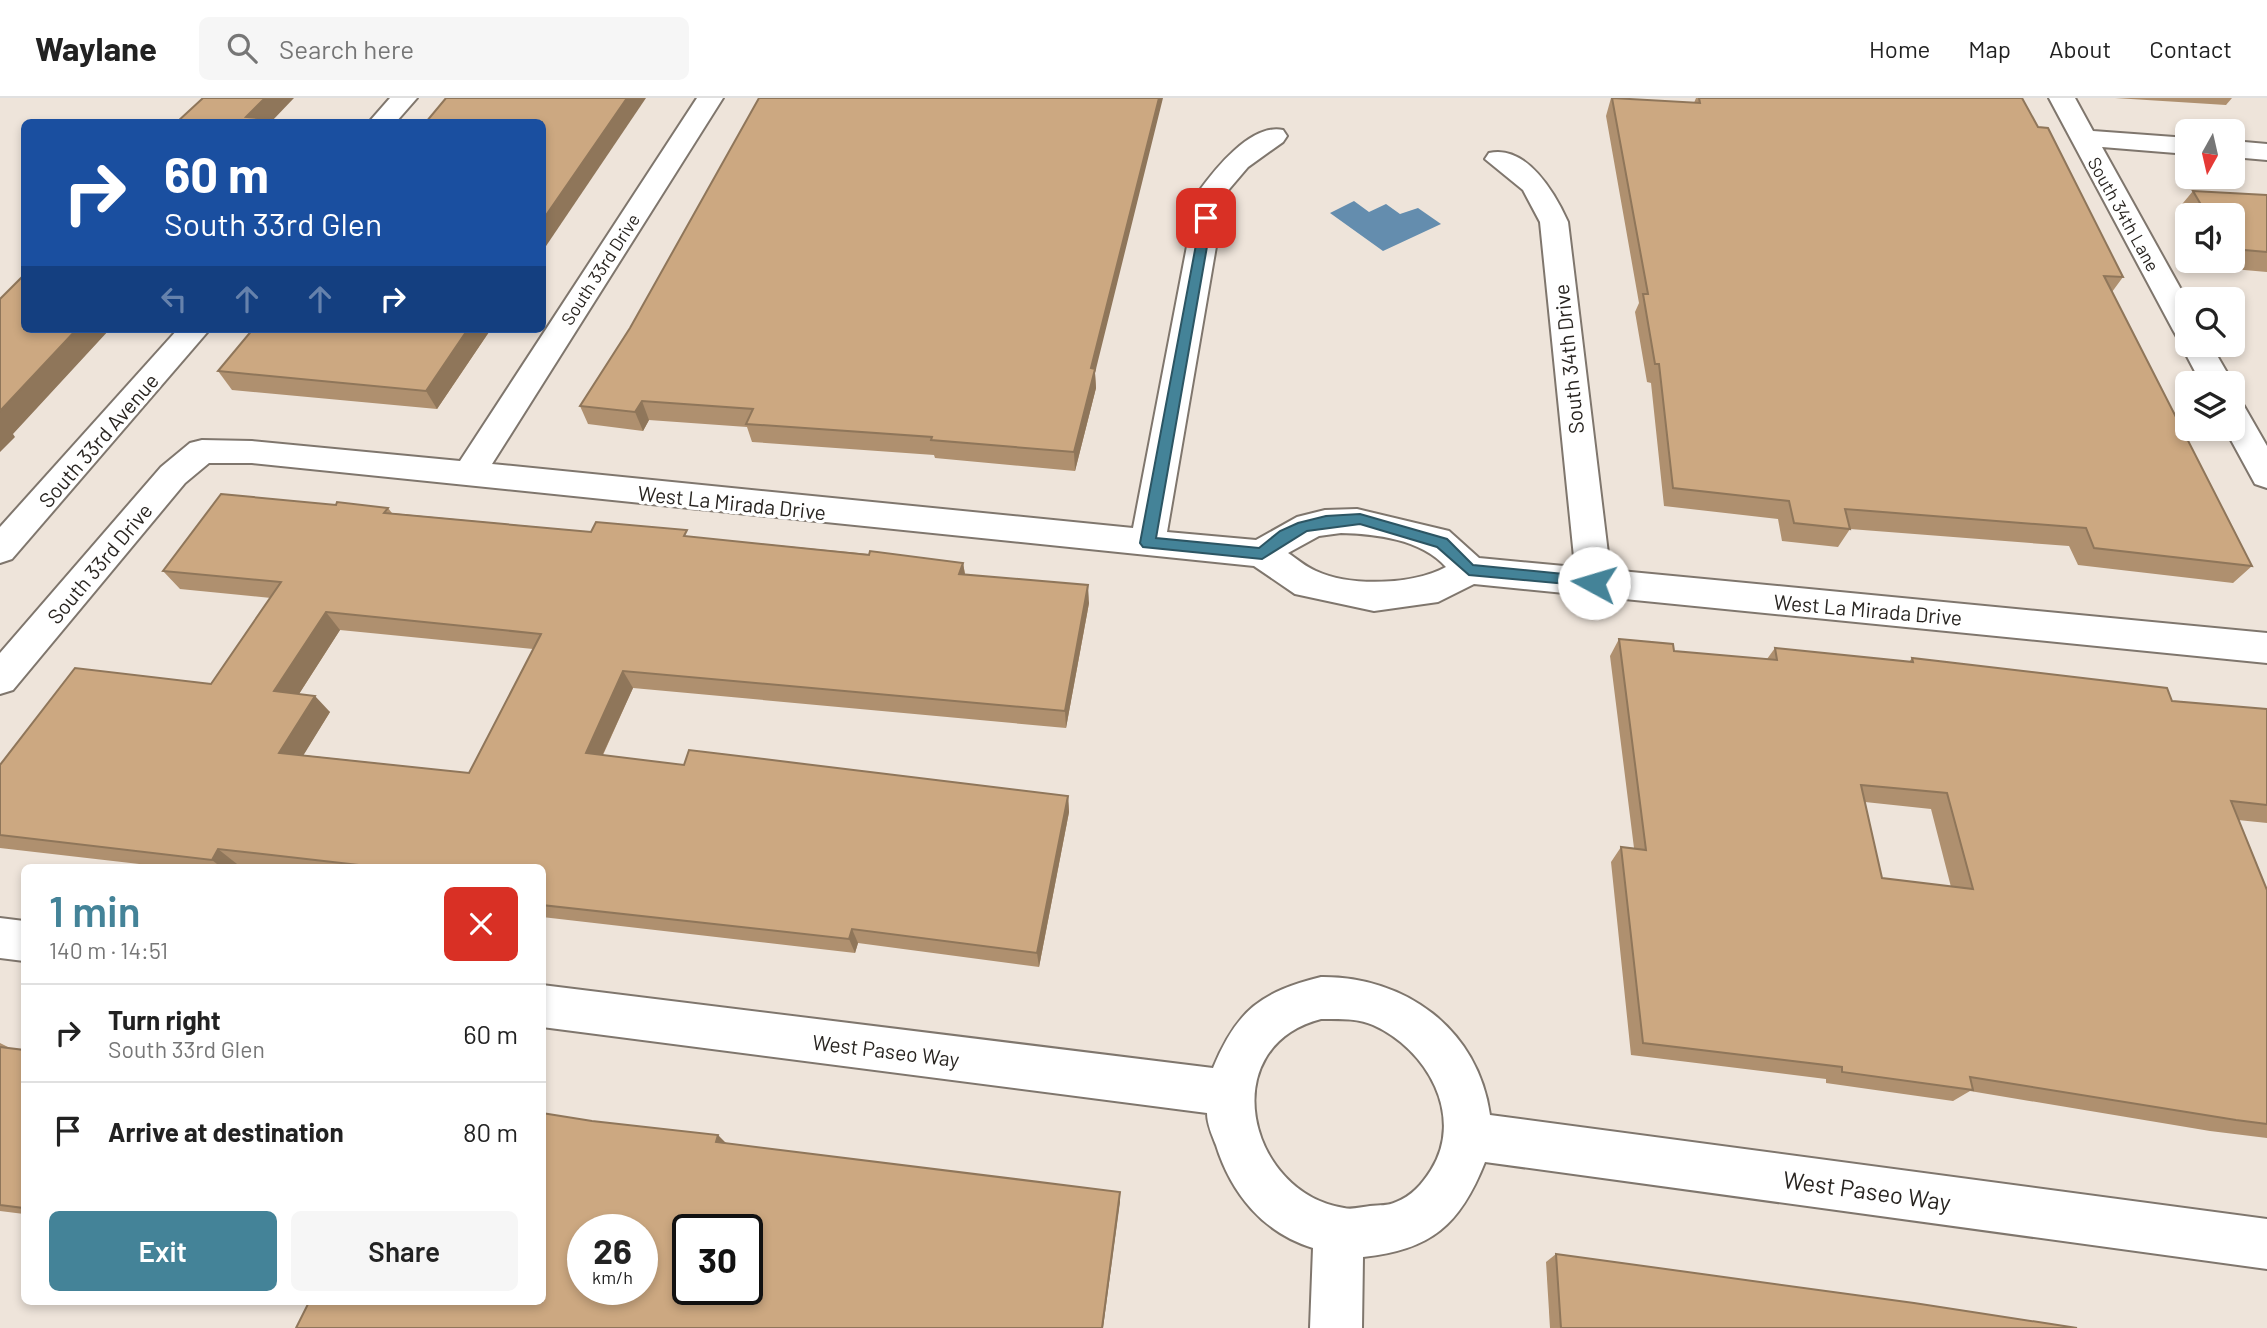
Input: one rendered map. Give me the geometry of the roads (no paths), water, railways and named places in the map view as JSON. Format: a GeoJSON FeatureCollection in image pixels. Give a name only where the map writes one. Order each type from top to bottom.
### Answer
{"type":"FeatureCollection","features":[{"type":"Feature","properties":{"kind":"street"},"geometry":{"type":"LineString","coordinates":[[385,119],[404,98]]}},
{"type":"Feature","properties":{"kind":"street","name":"South 33rd Drive"},"geometry":{"type":"LineString","coordinates":[[468,476],[710,98]]}},
{"type":"Feature","properties":{"kind":"street","name":"South 34th Lane"},"geometry":{"type":"LineString","coordinates":[[2062,98],[2175,306]]}},
{"type":"Feature","properties":{"kind":"street"},"geometry":{"type":"LineString","coordinates":[[1148,543],[1211,194],[1224,173],[1243,154],[1274,136]]}},
{"type":"Feature","properties":{"kind":"street"},"geometry":{"type":"LineString","coordinates":[[2082,138],[2175,145]]}},
{"type":"Feature","properties":{"kind":"street"},"geometry":{"type":"LineString","coordinates":[[2245,150],[2267,152]]}},
{"type":"Feature","properties":{"kind":"street","name":"South 34th Drive"},"geometry":{"type":"LineString","coordinates":[[1498,159],[1527,176],[1543,195],[1554,222],[1594,583]]}},
{"type":"Feature","properties":{"kind":"street","name":"South 33rd Avenue"},"geometry":{"type":"LineString","coordinates":[[0,550],[191,333]]}},
{"type":"Feature","properties":{"kind":"street"},"geometry":{"type":"LineString","coordinates":[[2245,436],[2267,476]]}},
{"type":"Feature","properties":{"kind":"street","name":"South 33rd Drive"},"geometry":{"type":"LineString","coordinates":[[0,679],[173,475],[202,452]]}},
{"type":"Feature","properties":{"kind":"street","name":"West La Mirada Drive"},"geometry":{"type":"LineString","coordinates":[[202,452],[252,452],[468,476],[1262,554],[1308,584],[1374,597],[1437,587],[1469,570],[2267,648]]}},
{"type":"Feature","properties":{"kind":"street"},"geometry":{"type":"LineString","coordinates":[[1262,554],[1285,535],[1303,527],[1326,521],[1360,519],[1442,543],[1469,570]]}},
{"type":"Feature","properties":{"kind":"street"},"geometry":{"type":"LineString","coordinates":[[0,938],[21,941]]}},
{"type":"Feature","properties":{"kind":"street"},"geometry":{"type":"LineString","coordinates":[[1321,998],[1357,999],[1392,1010],[1413,1024],[1424,1032],[1449,1062],[1464,1098],[1467,1136],[1459,1170],[1440,1200],[1411,1222],[1377,1233],[1338,1232],[1301,1220],[1269,1196],[1245,1165],[1231,1130],[1229,1093],[1239,1058],[1259,1029],[1286,1008],[1321,998]]}},
{"type":"Feature","properties":{"kind":"street","name":"West Paseo Way"},"geometry":{"type":"LineString","coordinates":[[546,1007],[1229,1093]]}},
{"type":"Feature","properties":{"kind":"street","name":"West Paseo Way"},"geometry":{"type":"LineString","coordinates":[[1467,1136],[2267,1244]]}},
{"type":"Feature","properties":{"kind":"street"},"geometry":{"type":"LineString","coordinates":[[1336,1328],[1338,1232]]}},
{"type":"Feature","properties":{"kind":"water"},"geometry":{"type":"Polygon","coordinates":[[[1354,201],[1369,212],[1386,204],[1400,214],[1418,208],[1441,224],[1383,251],[1330,213],[1354,201]]]}}]}
